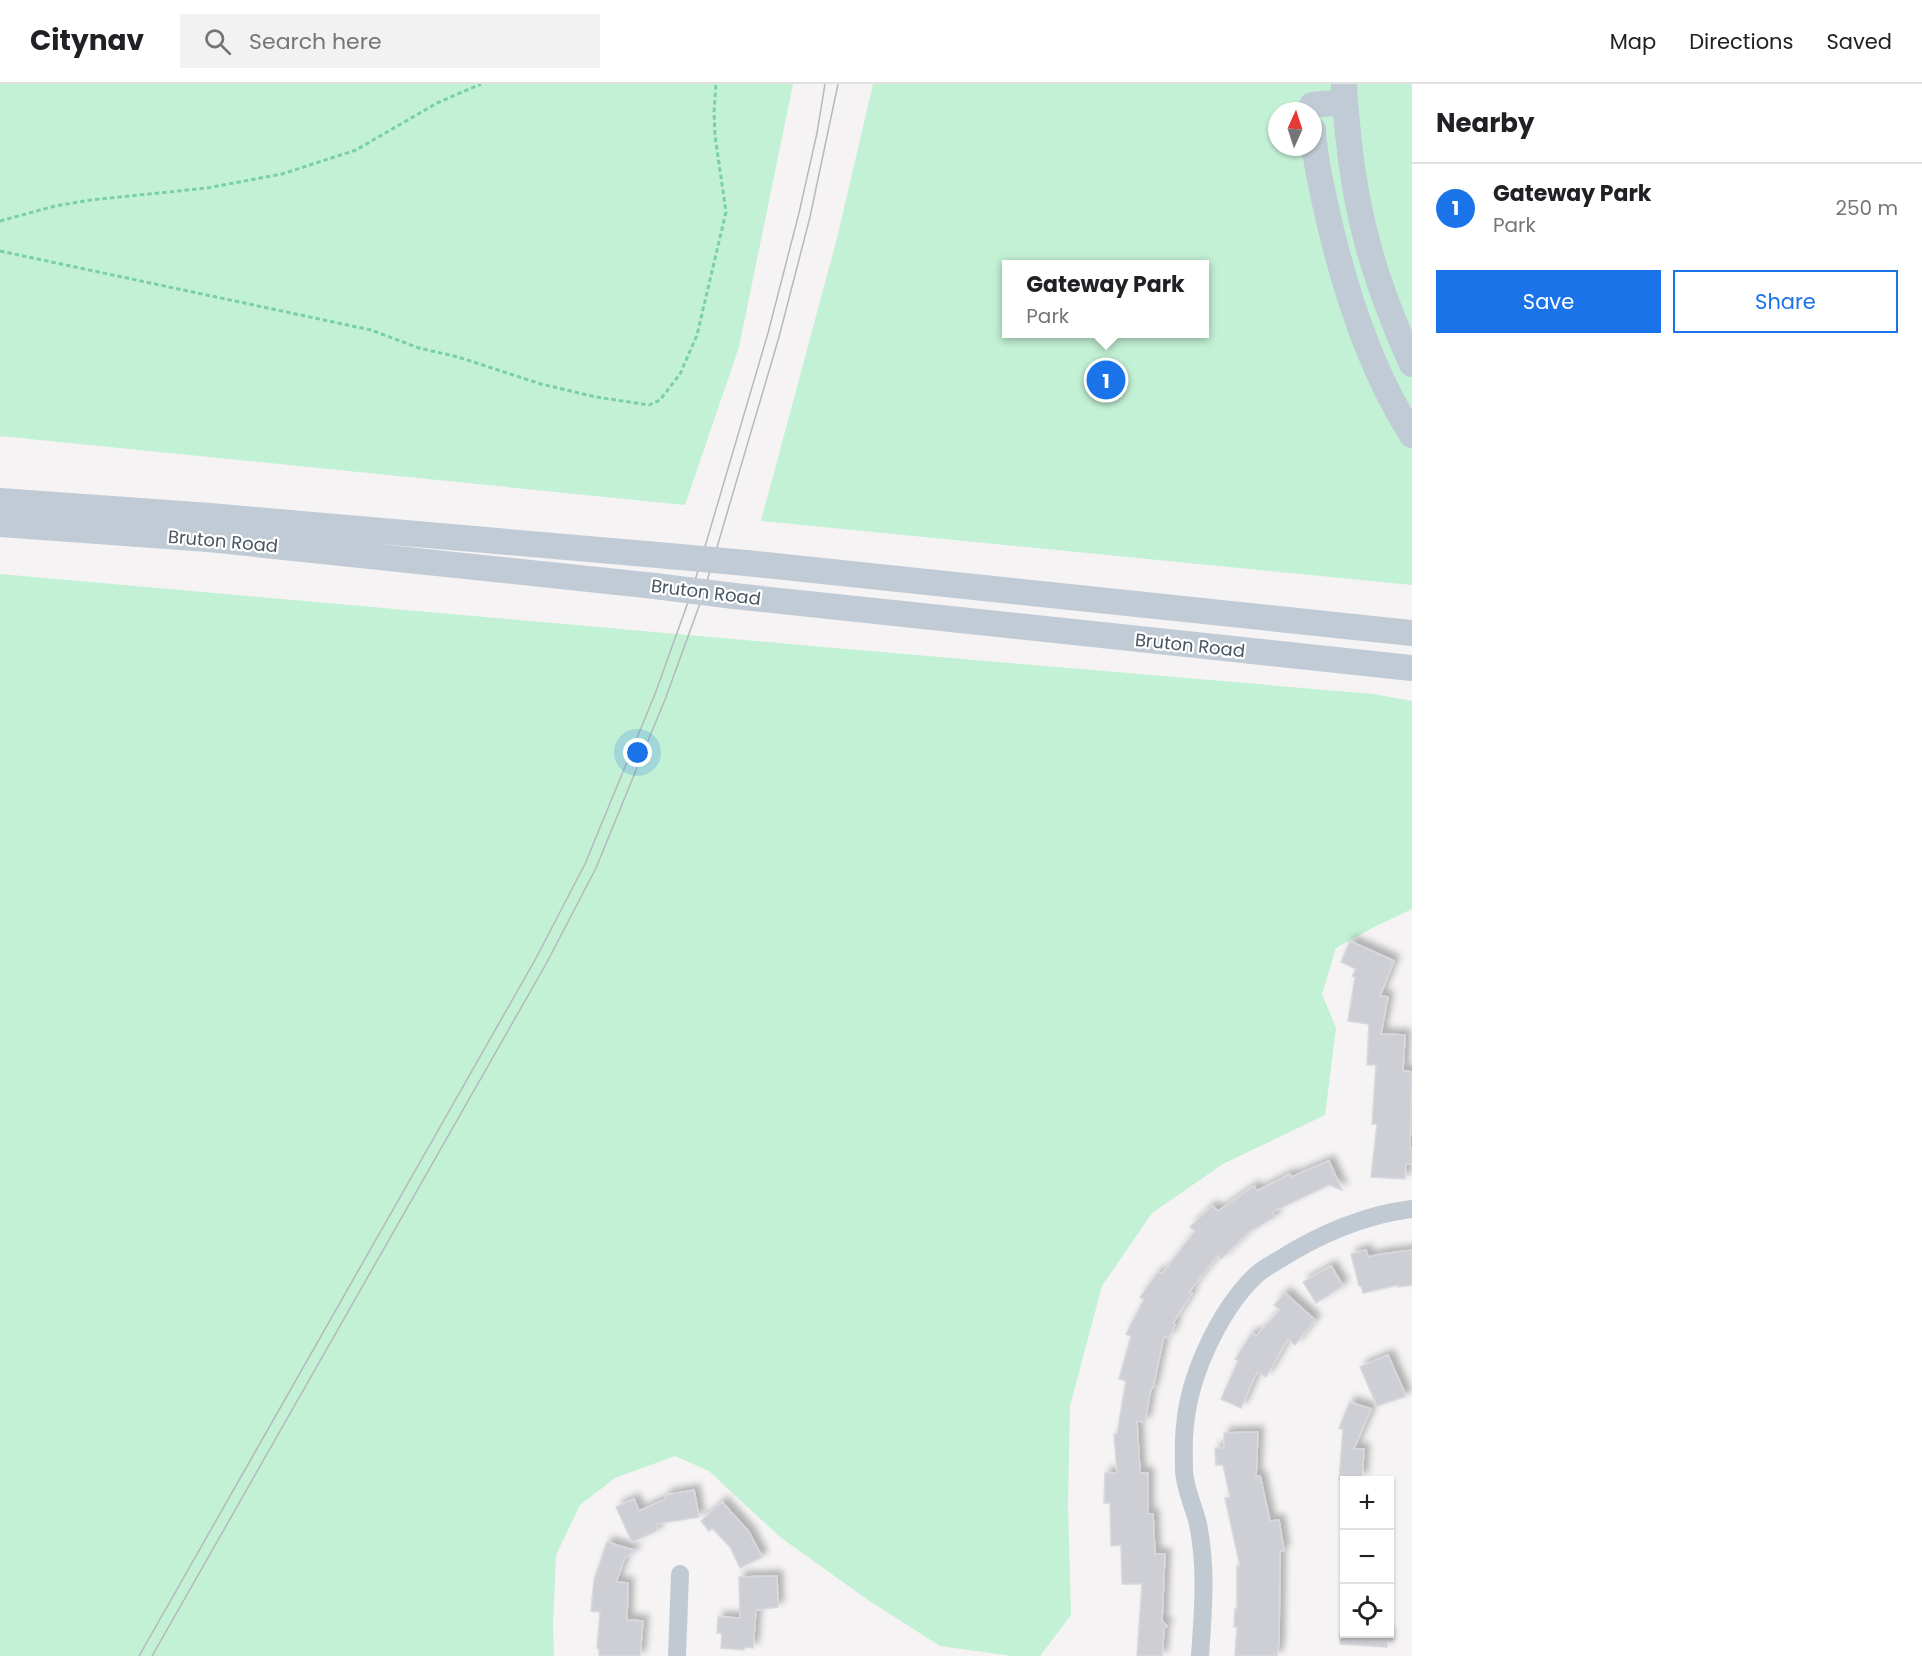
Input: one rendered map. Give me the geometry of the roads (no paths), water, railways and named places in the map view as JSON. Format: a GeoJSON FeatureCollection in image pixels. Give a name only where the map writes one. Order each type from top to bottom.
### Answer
{"type":"FeatureCollection","features":[{"type":"Feature","properties":{"kind":"main road"},"geometry":{"type":"LineString","coordinates":[[1311,100],[1345,93],[1357,207],[1372,265],[1392,320],[1412,364]]}},
{"type":"Feature","properties":{"kind":"main road"},"geometry":{"type":"LineString","coordinates":[[1316,156],[1336,255],[1363,338],[1401,418],[1412,435]]}},
{"type":"Feature","properties":{"kind":"main road","name":"Bruton Road"},"geometry":{"type":"LineString","coordinates":[[0,501],[210,516],[746,563],[1412,633]]}},
{"type":"Feature","properties":{"kind":"main road","name":"Bruton Road"},"geometry":{"type":"LineString","coordinates":[[0,524],[208,538],[1412,668]]}},
{"type":"Feature","properties":{"kind":"street"},"geometry":{"type":"LineString","coordinates":[[1200,1656],[1203,1564],[1198,1525],[1184,1475],[1185,1424],[1197,1371],[1220,1319],[1255,1275],[1306,1242],[1388,1212],[1412,1209]]}},
{"type":"Feature","properties":{"kind":"street"},"geometry":{"type":"LineString","coordinates":[[677,1656],[680,1574]]}},
{"type":"Feature","properties":{"kind":"tram line"},"geometry":{"type":"LineString","coordinates":[[139,1656],[535,960],[585,864],[655,694],[691,594],[768,333],[799,213],[817,133],[825,84]]}},
{"type":"Feature","properties":{"kind":"tram line"},"geometry":{"type":"LineString","coordinates":[[152,1656],[546,964],[596,868],[666,697],[702,598],[779,337],[810,217],[838,84]]}},
{"type":"Feature","properties":{"kind":"place","name":"Gateway Park"},"geometry":{"type":"Point","coordinates":[1106,380]}}]}
